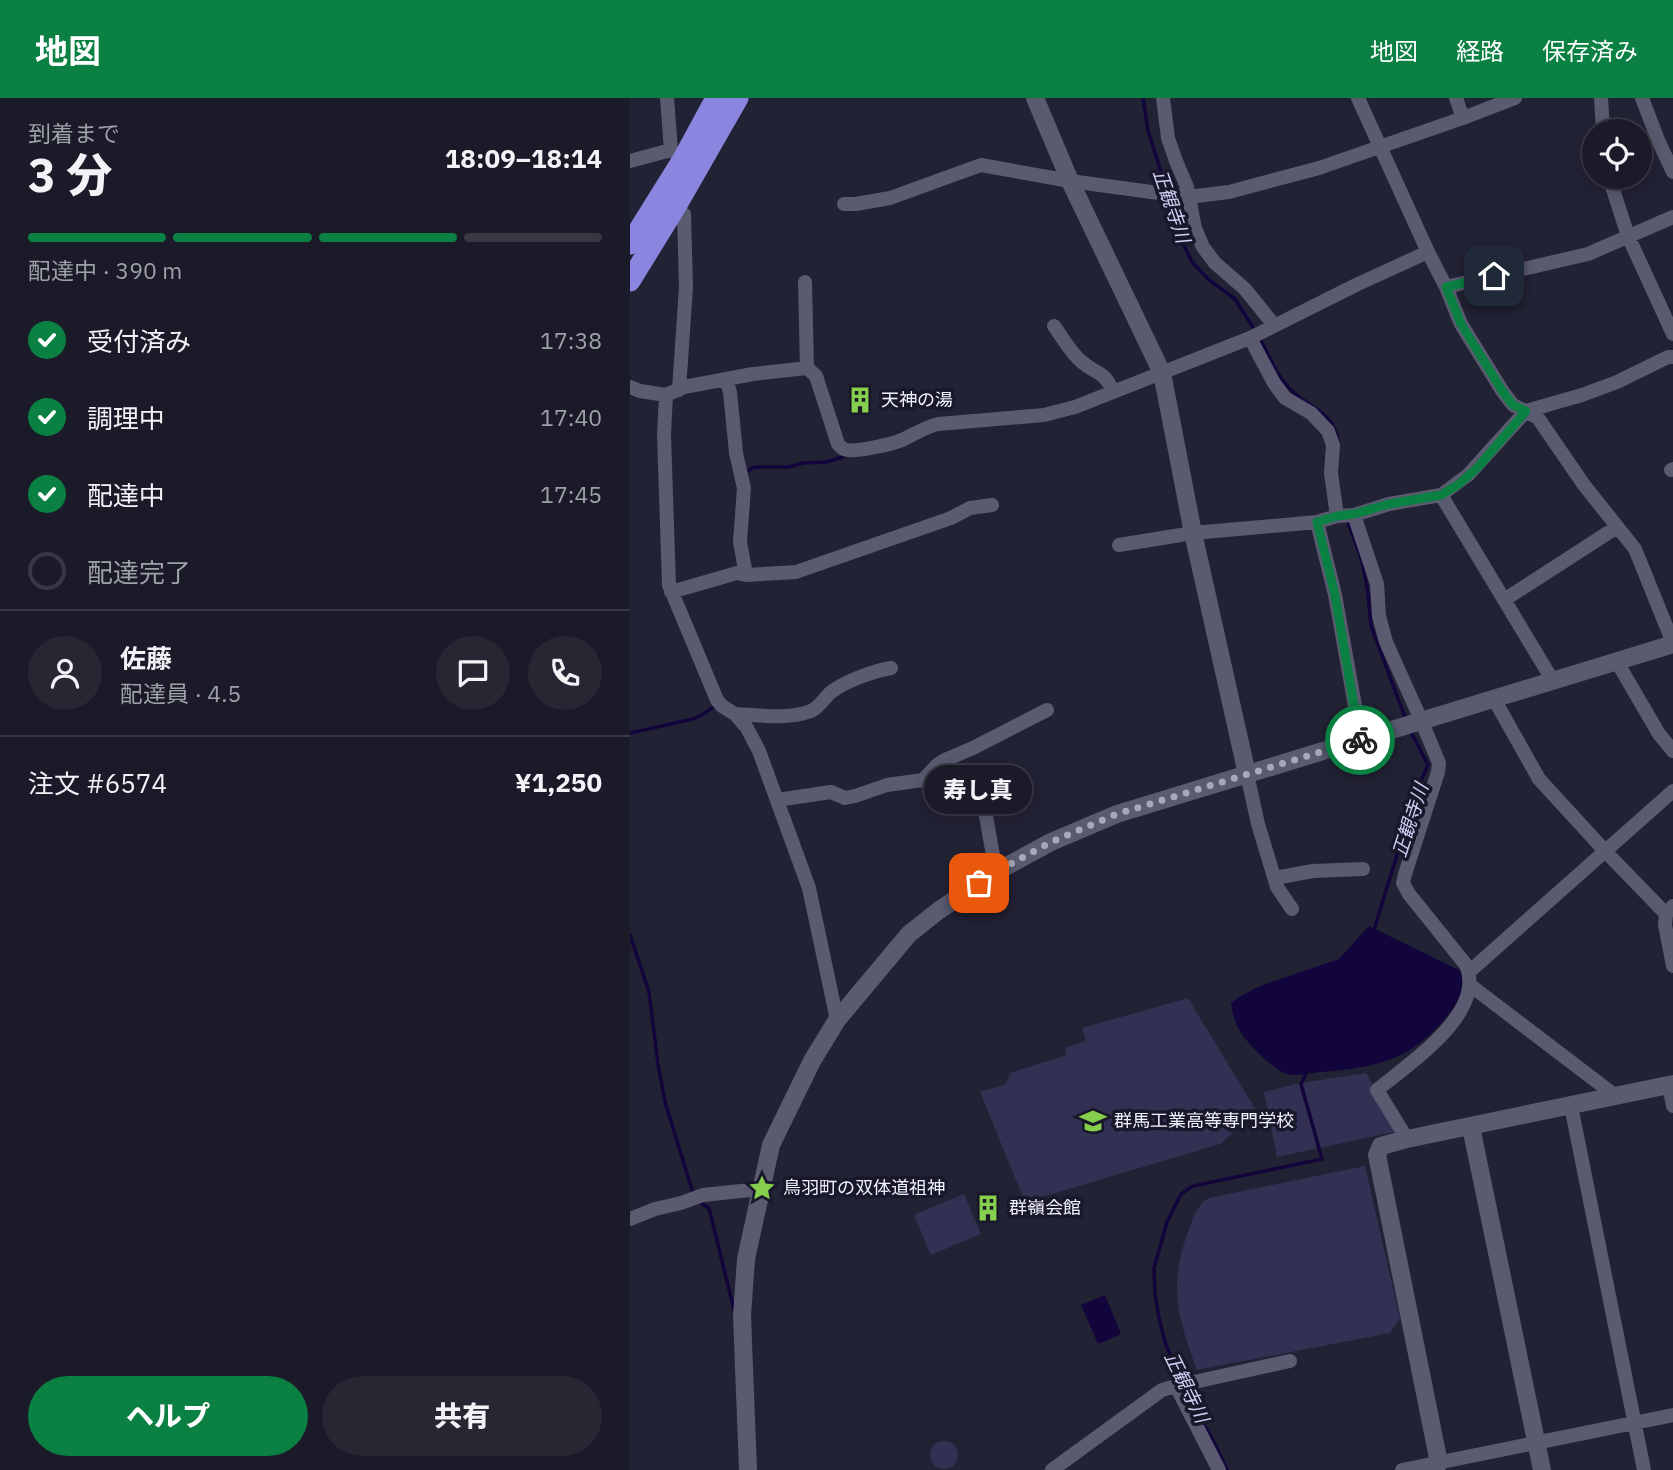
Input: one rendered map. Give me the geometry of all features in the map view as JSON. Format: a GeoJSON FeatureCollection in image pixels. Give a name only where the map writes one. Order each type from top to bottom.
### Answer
{"type":"FeatureCollection","features":[{"type":"Feature","properties":{"kind":"highway"},"geometry":{"type":"LineString","coordinates":[[630,244],[677,155],[716,98]]}},
{"type":"Feature","properties":{"kind":"highway"},"geometry":{"type":"LineString","coordinates":[[630,281],[738,98]]}},
{"type":"Feature","properties":{"kind":"street"},"geometry":{"type":"LineString","coordinates":[[630,161],[677,155],[667,98]]}},
{"type":"Feature","properties":{"kind":"street"},"geometry":{"type":"LineString","coordinates":[[1035,98],[1070,181],[1162,373],[1193,533],[1258,824],[1277,887],[1292,909]]}},
{"type":"Feature","properties":{"kind":"street"},"geometry":{"type":"LineString","coordinates":[[1163,98],[1168,138],[1187,187],[1195,228],[1203,247],[1215,263],[1245,289],[1273,325]]}},
{"type":"Feature","properties":{"kind":"street"},"geometry":{"type":"LineString","coordinates":[[748,1470],[742,1316],[746,1259],[771,1145],[812,1061],[837,1020],[909,934],[996,872],[1051,842],[1117,814],[1673,644],[1635,549],[1584,485],[1538,418],[1513,405],[1461,324],[1357,98]]}},
{"type":"Feature","properties":{"kind":"street"},"geometry":{"type":"LineString","coordinates":[[1457,98],[1463,118]]}},
{"type":"Feature","properties":{"kind":"street"},"geometry":{"type":"LineString","coordinates":[[844,204],[890,198],[981,165],[1070,181],[1188,197],[1229,192],[1319,168],[1516,98]]}},
{"type":"Feature","properties":{"kind":"street"},"geometry":{"type":"LineString","coordinates":[[1601,98],[1602,119]]}},
{"type":"Feature","properties":{"kind":"street"},"geometry":{"type":"LineString","coordinates":[[1642,98],[1673,172]]}},
{"type":"Feature","properties":{"kind":"street"},"geometry":{"type":"LineString","coordinates":[[1613,189],[1628,236],[1673,334]]}},
{"type":"Feature","properties":{"kind":"street"},"geometry":{"type":"LineString","coordinates":[[675,208],[684,214],[686,275],[664,448],[668,580],[718,700],[747,728],[759,751],[809,888],[837,1020]]}},
{"type":"Feature","properties":{"kind":"street"},"geometry":{"type":"LineString","coordinates":[[1446,287],[1588,254],[1673,217]]}},
{"type":"Feature","properties":{"kind":"street"},"geometry":{"type":"LineString","coordinates":[[805,282],[807,368],[816,376],[838,444],[851,451],[899,442],[938,424],[1054,414],[1250,338],[1428,252]]}},
{"type":"Feature","properties":{"kind":"street"},"geometry":{"type":"LineString","coordinates":[[1054,326],[1084,364],[1100,372],[1108,380],[1113,392]]}},
{"type":"Feature","properties":{"kind":"street"},"geometry":{"type":"LineString","coordinates":[[1250,338],[1285,398],[1311,413],[1328,431],[1333,445],[1331,473],[1337,516]]}},
{"type":"Feature","properties":{"kind":"street"},"geometry":{"type":"LineString","coordinates":[[1119,545],[1193,533],[1317,522],[1389,504],[1441,495],[1478,467],[1526,411],[1617,382],[1673,356]]}},
{"type":"Feature","properties":{"kind":"street"},"geometry":{"type":"LineString","coordinates":[[630,387],[640,391],[672,392],[684,387],[753,374],[807,368]]}},
{"type":"Feature","properties":{"kind":"street"},"geometry":{"type":"LineString","coordinates":[[726,379],[730,392],[736,453],[744,488],[740,542],[746,575]]}},
{"type":"Feature","properties":{"kind":"street"},"geometry":{"type":"LineString","coordinates":[[1441,495],[1553,681]]}},
{"type":"Feature","properties":{"kind":"street"},"geometry":{"type":"LineString","coordinates":[[671,592],[737,573],[746,575],[796,572],[951,518],[970,508],[992,505]]}},
{"type":"Feature","properties":{"kind":"street"},"geometry":{"type":"LineString","coordinates":[[1354,514],[1377,584],[1379,616],[1385,642],[1439,764],[1403,883],[1466,965],[1470,979],[1468,996],[1446,1032],[1377,1090],[1407,1139]]}},
{"type":"Feature","properties":{"kind":"street"},"geometry":{"type":"LineString","coordinates":[[1317,522],[1335,595],[1361,739]]}},
{"type":"Feature","properties":{"kind":"street"},"geometry":{"type":"LineString","coordinates":[[1504,600],[1617,527]]}},
{"type":"Feature","properties":{"kind":"street"},"geometry":{"type":"LineString","coordinates":[[1616,662],[1659,734],[1673,751]]}},
{"type":"Feature","properties":{"kind":"street"},"geometry":{"type":"LineString","coordinates":[[735,714],[800,714],[815,709],[831,692],[872,672],[891,668]]}},
{"type":"Feature","properties":{"kind":"street"},"geometry":{"type":"LineString","coordinates":[[1494,699],[1539,779],[1605,851],[1670,910],[1665,925],[1673,967]]}},
{"type":"Feature","properties":{"kind":"street"},"geometry":{"type":"LineString","coordinates":[[923,780],[945,760],[1047,710]]}},
{"type":"Feature","properties":{"kind":"street"},"geometry":{"type":"LineString","coordinates":[[777,800],[831,792],[845,798],[887,785],[923,780],[980,783],[996,872]]}},
{"type":"Feature","properties":{"kind":"street"},"geometry":{"type":"LineString","coordinates":[[1470,979],[1605,851],[1673,791]]}},
{"type":"Feature","properties":{"kind":"street"},"geometry":{"type":"LineString","coordinates":[[1275,878],[1312,872],[1363,869]]}},
{"type":"Feature","properties":{"kind":"street"},"geometry":{"type":"LineString","coordinates":[[1470,979],[1617,1097]]}},
{"type":"Feature","properties":{"kind":"street"},"geometry":{"type":"LineString","coordinates":[[1438,1463],[1377,1154],[1381,1146],[1671,1085],[1673,1106]]}},
{"type":"Feature","properties":{"kind":"street"},"geometry":{"type":"LineString","coordinates":[[1571,1106],[1644,1470]]}},
{"type":"Feature","properties":{"kind":"street"},"geometry":{"type":"LineString","coordinates":[[1471,1127],[1542,1470]]}},
{"type":"Feature","properties":{"kind":"street"},"geometry":{"type":"LineString","coordinates":[[630,1219],[696,1197],[761,1189]]}},
{"type":"Feature","properties":{"kind":"street"},"geometry":{"type":"LineString","coordinates":[[1052,1470],[1162,1390],[1290,1361]]}},
{"type":"Feature","properties":{"kind":"street"},"geometry":{"type":"LineString","coordinates":[[1176,1386],[1219,1470]]}},
{"type":"Feature","properties":{"kind":"street"},"geometry":{"type":"LineString","coordinates":[[1402,1470],[1673,1415]]}},
{"type":"Feature","properties":{"kind":"shaded area"},"geometry":{"type":"Polygon","coordinates":[[[1369,926],[1463,972],[1462,990],[1456,1003],[1431,1034],[1389,1060],[1357,1068],[1302,1074],[1288,1074],[1279,1070],[1241,1033],[1234,1019],[1231,1003],[1260,986],[1339,959],[1369,926]]]}},
{"type":"Feature","properties":{"kind":"shaded area"},"geometry":{"type":"Polygon","coordinates":[[[1188,998],[1257,1112],[1220,1144],[1025,1202],[980,1092],[1006,1084],[1010,1073],[1067,1055],[1065,1048],[1086,1041],[1082,1028],[1188,998]]]}},
{"type":"Feature","properties":{"kind":"shaded area"},"geometry":{"type":"Polygon","coordinates":[[[1366,1073],[1398,1131],[1277,1157],[1264,1092],[1366,1073]]]}},
{"type":"Feature","properties":{"kind":"shaded area"},"geometry":{"type":"Polygon","coordinates":[[[1365,1166],[1400,1319],[1390,1333],[1197,1370],[1180,1316],[1177,1284],[1182,1249],[1194,1215],[1202,1204],[1209,1198],[1365,1166]]]}},
{"type":"Feature","properties":{"kind":"shaded area"},"geometry":{"type":"Polygon","coordinates":[[[964,1194],[981,1234],[931,1255],[914,1215],[964,1194]]]}},
{"type":"Feature","properties":{"kind":"shaded area"},"geometry":{"type":"Polygon","coordinates":[[[1105,1295],[1121,1334],[1098,1344],[1081,1305],[1105,1295]]]}},
{"type":"Feature","properties":{"kind":"shaded area"},"geometry":{"type":"Polygon","coordinates":[[[944,1441],[954,1445],[958,1455],[954,1465],[944,1469],[934,1465],[930,1455],[934,1445],[944,1441]]]}},
{"type":"Feature","properties":{"kind":"waterway","name":"正観寺川"},"geometry":{"type":"LineString","coordinates":[[1143,98],[1148,131],[1167,191]]}},
{"type":"Feature","properties":{"kind":"waterway","name":"正観寺川"},"geometry":{"type":"LineString","coordinates":[[1169,198],[1179,235],[1192,262],[1208,279],[1235,299],[1256,332]]}},
{"type":"Feature","properties":{"kind":"waterway","name":"正観寺川"},"geometry":{"type":"LineString","coordinates":[[1260,339],[1286,385],[1326,416],[1338,441]]}},
{"type":"Feature","properties":{"kind":"waterway"},"geometry":{"type":"LineString","coordinates":[[748,471],[754,467],[789,467],[843,457]]}},
{"type":"Feature","properties":{"kind":"waterway","name":"正観寺川"},"geometry":{"type":"LineString","coordinates":[[1347,520],[1362,561],[1371,626],[1406,720]]}},
{"type":"Feature","properties":{"kind":"waterway"},"geometry":{"type":"LineString","coordinates":[[630,733],[693,719],[712,708]]}},
{"type":"Feature","properties":{"kind":"waterway","name":"正観寺川"},"geometry":{"type":"LineString","coordinates":[[1373,933],[1418,787],[1428,765],[1410,730]]}},
{"type":"Feature","properties":{"kind":"waterway"},"geometry":{"type":"LineString","coordinates":[[630,935],[649,992],[665,1102],[694,1196]]}},
{"type":"Feature","properties":{"kind":"waterway","name":"正観寺川"},"geometry":{"type":"LineString","coordinates":[[1181,1381],[1165,1342],[1155,1293],[1154,1268],[1167,1222],[1181,1194],[1193,1186],[1322,1159],[1301,1084],[1308,1069]]}},
{"type":"Feature","properties":{"kind":"waterway"},"geometry":{"type":"LineString","coordinates":[[699,1202],[709,1208],[735,1314]]}},
{"type":"Feature","properties":{"kind":"waterway","name":"正観寺川"},"geometry":{"type":"LineString","coordinates":[[1191,1400],[1227,1470]]}},
{"type":"Feature","properties":{"kind":"way so far"},"geometry":{"type":"LineString","coordinates":[[979,883],[1051,842],[1117,814],[1360,740]]}},
{"type":"Feature","properties":{"kind":"place","name":"天神の湯"},"geometry":{"type":"Point","coordinates":[860,400]}},
{"type":"Feature","properties":{"kind":"place","name":"寿し真"},"geometry":{"type":"Point","coordinates":[979,883]}},
{"type":"Feature","properties":{"kind":"place","name":"群馬工業高等専門学校"},"geometry":{"type":"Point","coordinates":[1093,1121]}},
{"type":"Feature","properties":{"kind":"place","name":"鳥羽町の双体道祖神"},"geometry":{"type":"Point","coordinates":[762,1188]}},
{"type":"Feature","properties":{"kind":"place","name":"群嶺会館"},"geometry":{"type":"Point","coordinates":[988,1208]}},
{"type":"Feature","properties":{"kind":"route"},"geometry":{"type":"LineString","coordinates":[[1360,740],[1335,595],[1317,522],[1389,504],[1441,495],[1478,467],[1526,411],[1513,405],[1503,392],[1461,324],[1446,287],[1494,276]]}}]}
